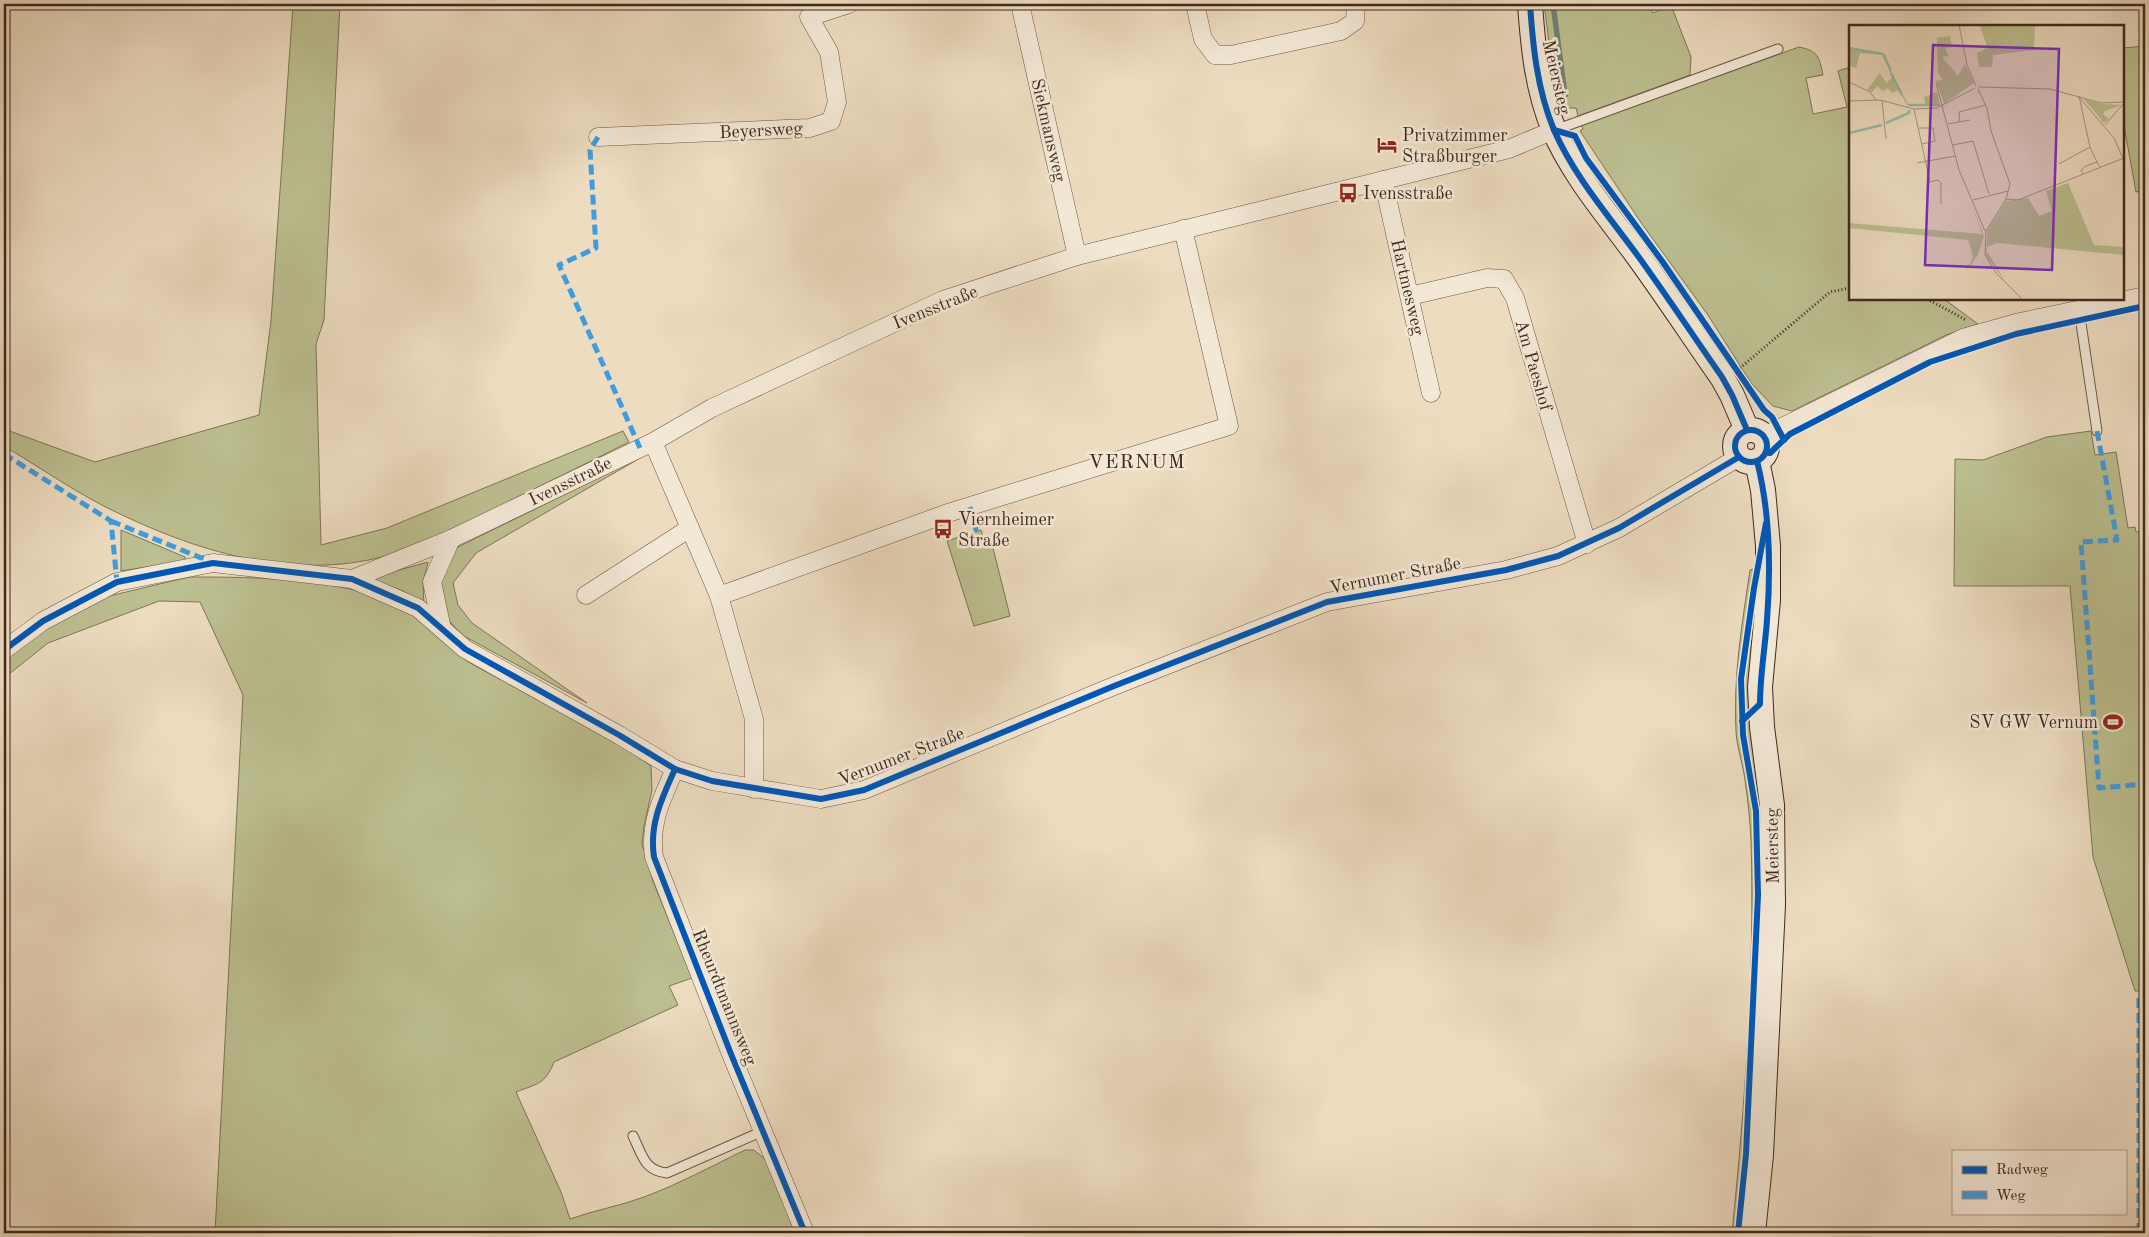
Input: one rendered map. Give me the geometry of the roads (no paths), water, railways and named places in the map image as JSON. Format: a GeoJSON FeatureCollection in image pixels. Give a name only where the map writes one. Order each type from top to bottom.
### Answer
{"type":"FeatureCollection","features":[{"type":"Feature","properties":{"kind":"street","name":"Beyersweg"},"geometry":{"type":"LineString","coordinates":[[598,137],[810,128],[831,120],[837,102],[829,52],[809,17],[849,4]]}},
{"type":"Feature","properties":{"kind":"street","name":"Siekmansweg"},"geometry":{"type":"LineString","coordinates":[[1020,4],[1078,256]]}},
{"type":"Feature","properties":{"kind":"street"},"geometry":{"type":"LineString","coordinates":[[1195,4],[1203,39],[1215,55],[1231,55],[1341,31],[1355,21],[1356,4]]}},
{"type":"Feature","properties":{"kind":"street","name":"Meiersteg"},"geometry":{"type":"LineString","coordinates":[[1530,4],[1535,62],[1542,93],[1554,130],[1577,173],[1649,271],[1722,377],[1755,433],[1736,438],[1736,451],[1748,459],[1763,490],[1768,546],[1768,600],[1760,687],[1762,728],[1771,797],[1773,905],[1761,1145],[1754,1233]]}},
{"type":"Feature","properties":{"kind":"street","name":"Ivensstraße"},"geometry":{"type":"LineString","coordinates":[[352,579],[451,539],[652,442],[712,408],[943,300],[1078,256],[1509,149],[1554,130]]}},
{"type":"Feature","properties":{"kind":"street","name":"Hartmesweg"},"geometry":{"type":"LineString","coordinates":[[1384,180],[1431,394]]}},
{"type":"Feature","properties":{"kind":"street"},"geometry":{"type":"LineString","coordinates":[[719,596],[951,512],[1229,426],[1183,229]]}},
{"type":"Feature","properties":{"kind":"street","name":"Am Paeshof"},"geometry":{"type":"LineString","coordinates":[[1410,296],[1487,278],[1504,279],[1515,298],[1587,544]]}},
{"type":"Feature","properties":{"kind":"street"},"geometry":{"type":"LineString","coordinates":[[1755,433],[1974,334],[2020,322],[2145,296]]}},
{"type":"Feature","properties":{"kind":"street"},"geometry":{"type":"LineString","coordinates":[[652,442],[719,596],[754,719],[754,789]]}},
{"type":"Feature","properties":{"kind":"street","name":"Vernumer Straße"},"geometry":{"type":"LineString","coordinates":[[4,650],[43,621],[117,582],[214,563],[352,579],[418,608],[465,649],[620,734],[675,769],[712,782],[821,799],[864,790],[1114,686],[1327,602],[1506,570],[1550,558],[1587,544],[1748,459]]}},
{"type":"Feature","properties":{"kind":"street"},"geometry":{"type":"LineString","coordinates":[[586,595],[690,528]]}},
{"type":"Feature","properties":{"kind":"street"},"geometry":{"type":"LineString","coordinates":[[442,629],[432,582],[451,539]]}},
{"type":"Feature","properties":{"kind":"street","name":"Rheurdtmannsweg"},"geometry":{"type":"LineString","coordinates":[[675,769],[660,801],[653,825],[654,857],[805,1233]]}},
{"type":"Feature","properties":{"kind":"lane"},"geometry":{"type":"LineString","coordinates":[[1554,130],[1778,49]]}},
{"type":"Feature","properties":{"kind":"lane"},"geometry":{"type":"LineString","coordinates":[[2079,310],[2097,431]]}},
{"type":"Feature","properties":{"kind":"lane"},"geometry":{"type":"LineString","coordinates":[[633,1136],[648,1165],[655,1172],[667,1173],[763,1131]]}},
{"type":"Feature","properties":{"kind":"waterway"},"geometry":{"type":"LineString","coordinates":[[1553,4],[1565,95]]}},
{"type":"Feature","properties":{"kind":"place","name":"Privatzimmer Straßburger"},"geometry":{"type":"Point","coordinates":[1387,145]}},
{"type":"Feature","properties":{"kind":"place","name":"Ivensstraße"},"geometry":{"type":"Point","coordinates":[1348,193]}},
{"type":"Feature","properties":{"kind":"place","name":"Viernheimer Straße"},"geometry":{"type":"Point","coordinates":[943,529]}},
{"type":"Feature","properties":{"kind":"place","name":"SV GW Vernum"},"geometry":{"type":"Point","coordinates":[2113,722]}},
{"type":"Feature","properties":{"kind":"district","name":"VERNUM"},"geometry":{"type":"Point","coordinates":[1137,461]}}]}
